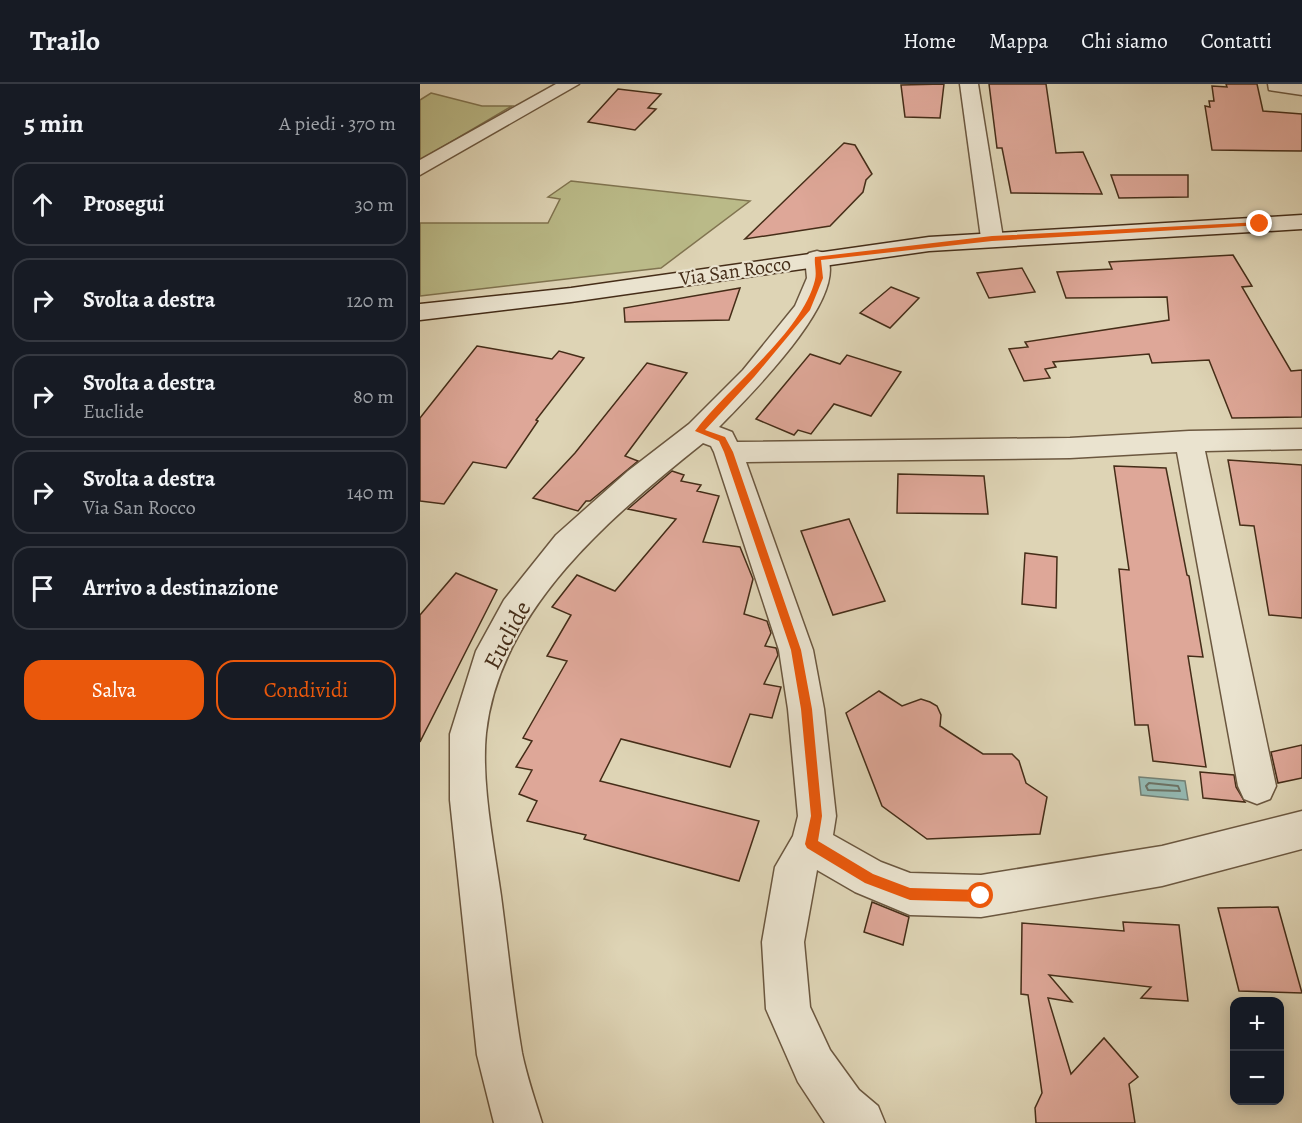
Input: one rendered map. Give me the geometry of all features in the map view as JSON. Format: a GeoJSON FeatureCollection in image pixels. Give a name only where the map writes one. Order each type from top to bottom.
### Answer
{"type":"FeatureCollection","features":[{"type":"Feature","properties":{"kind":"street"},"geometry":{"type":"LineString","coordinates":[[420,169],[570,84]]}},
{"type":"Feature","properties":{"kind":"street"},"geometry":{"type":"LineString","coordinates":[[969,84],[977,150],[992,238]]}},
{"type":"Feature","properties":{"kind":"street"},"geometry":{"type":"LineString","coordinates":[[1276,86],[1302,88]]}},
{"type":"Feature","properties":{"kind":"street","name":"Via San Rocco"},"geometry":{"type":"LineString","coordinates":[[420,312],[571,295],[817,258],[992,238],[1302,222]]}},
{"type":"Feature","properties":{"kind":"street","name":"Euclide"},"geometry":{"type":"LineString","coordinates":[[518,1123],[500,1056],[469,800],[468,734],[475,704],[493,651],[516,610],[567,543],[638,479],[714,441],[752,376],[807,308],[819,278],[817,258]]}},
{"type":"Feature","properties":{"kind":"street"},"geometry":{"type":"LineString","coordinates":[[861,1123],[842,1107],[814,1066],[788,1009],[783,942],[795,867],[811,844],[817,816],[806,709],[796,650],[714,441],[1070,448],[1189,441],[1302,439]]}},
{"type":"Feature","properties":{"kind":"street"},"geometry":{"type":"LineString","coordinates":[[1189,441],[1257,786]]}},
{"type":"Feature","properties":{"kind":"street"},"geometry":{"type":"LineString","coordinates":[[811,844],[869,878],[910,894],[981,896],[1162,866],[1302,830]]}},
{"type":"Feature","properties":{"kind":"green space"},"geometry":{"type":"Polygon","coordinates":[[[431,93],[482,106],[512,106],[420,160],[420,100],[431,93]]]}},
{"type":"Feature","properties":{"kind":"green space"},"geometry":{"type":"Polygon","coordinates":[[[571,181],[750,201],[661,268],[420,296],[420,223],[548,223],[560,199],[548,197],[571,181]]]}},
{"type":"Feature","properties":{"kind":"water"},"geometry":{"type":"Polygon","coordinates":[[[1139,777],[1185,781],[1188,800],[1141,795],[1139,777]]]}},
{"type":"Feature","properties":{"kind":"building"},"geometry":{"type":"Polygon","coordinates":[[[944,84],[940,118],[905,117],[901,85],[944,84]]]}},
{"type":"Feature","properties":{"kind":"building"},"geometry":{"type":"Polygon","coordinates":[[[989,84],[1046,84],[1056,153],[1083,152],[1102,194],[1011,193],[1002,148],[997,148],[989,84]]]}},
{"type":"Feature","properties":{"kind":"building"},"geometry":{"type":"Polygon","coordinates":[[[1226,84],[1257,84],[1263,111],[1302,114],[1302,151],[1212,150],[1205,106],[1210,107],[1209,101],[1214,101],[1212,86],[1227,87],[1226,84]]]}},
{"type":"Feature","properties":{"kind":"building"},"geometry":{"type":"Polygon","coordinates":[[[618,89],[661,94],[648,108],[656,109],[635,130],[588,122],[618,89]]]}},
{"type":"Feature","properties":{"kind":"building"},"geometry":{"type":"Polygon","coordinates":[[[844,143],[855,145],[872,174],[866,180],[863,192],[830,226],[745,239],[844,143]]]}},
{"type":"Feature","properties":{"kind":"building"},"geometry":{"type":"Polygon","coordinates":[[[1111,175],[1188,175],[1188,197],[1119,198],[1111,175]]]}},
{"type":"Feature","properties":{"kind":"building"},"geometry":{"type":"Polygon","coordinates":[[[1233,255],[1252,286],[1242,287],[1291,371],[1302,370],[1302,417],[1232,418],[1209,360],[1152,363],[1149,354],[1053,362],[1056,367],[1045,369],[1050,378],[1024,381],[1009,349],[1028,347],[1025,342],[1169,320],[1167,297],[1066,298],[1057,272],[1112,269],[1109,262],[1233,255]]]}},
{"type":"Feature","properties":{"kind":"building"},"geometry":{"type":"Polygon","coordinates":[[[1022,268],[1035,292],[989,298],[977,273],[1022,268]]]}},
{"type":"Feature","properties":{"kind":"building"},"geometry":{"type":"Polygon","coordinates":[[[891,287],[919,298],[890,328],[860,313],[891,287]]]}},
{"type":"Feature","properties":{"kind":"building"},"geometry":{"type":"Polygon","coordinates":[[[740,288],[729,320],[625,322],[624,308],[740,288]]]}},
{"type":"Feature","properties":{"kind":"building"},"geometry":{"type":"Polygon","coordinates":[[[477,346],[552,359],[559,351],[584,358],[536,420],[538,421],[506,468],[473,462],[444,504],[420,501],[420,418],[477,346]]]}},
{"type":"Feature","properties":{"kind":"building"},"geometry":{"type":"Polygon","coordinates":[[[810,354],[840,364],[847,355],[901,372],[871,416],[834,404],[811,434],[798,430],[794,435],[756,419],[810,354]]]}},
{"type":"Feature","properties":{"kind":"building"},"geometry":{"type":"Polygon","coordinates":[[[647,363],[687,373],[625,456],[638,461],[590,501],[586,501],[578,511],[533,498],[575,453],[647,363]]]}},
{"type":"Feature","properties":{"kind":"building"},"geometry":{"type":"Polygon","coordinates":[[[1228,460],[1302,465],[1302,618],[1269,615],[1254,526],[1240,525],[1228,460]]]}},
{"type":"Feature","properties":{"kind":"building"},"geometry":{"type":"Polygon","coordinates":[[[1114,466],[1166,468],[1189,576],[1203,657],[1188,656],[1206,767],[1153,761],[1148,725],[1135,725],[1119,569],[1129,570],[1114,466]]]}},
{"type":"Feature","properties":{"kind":"building"},"geometry":{"type":"Polygon","coordinates":[[[672,471],[684,475],[681,481],[701,485],[697,491],[719,496],[703,542],[740,547],[753,579],[744,614],[767,621],[771,633],[765,646],[776,648],[778,655],[764,684],[781,687],[772,718],[750,714],[730,767],[621,739],[600,781],[759,821],[739,881],[584,839],[586,835],[527,821],[537,801],[519,794],[532,770],[516,767],[532,741],[523,738],[567,661],[547,656],[571,615],[552,607],[577,575],[615,591],[676,519],[628,509],[672,471]]]}},
{"type":"Feature","properties":{"kind":"building"},"geometry":{"type":"Polygon","coordinates":[[[898,474],[984,476],[988,514],[897,513],[898,474]]]}},
{"type":"Feature","properties":{"kind":"building"},"geometry":{"type":"Polygon","coordinates":[[[849,519],[885,601],[833,615],[801,531],[849,519]]]}},
{"type":"Feature","properties":{"kind":"building"},"geometry":{"type":"Polygon","coordinates":[[[1025,553],[1057,557],[1056,608],[1022,604],[1025,553]]]}},
{"type":"Feature","properties":{"kind":"building"},"geometry":{"type":"Polygon","coordinates":[[[456,573],[497,590],[420,742],[420,615],[456,573]]]}},
{"type":"Feature","properties":{"kind":"building"},"geometry":{"type":"Polygon","coordinates":[[[879,691],[902,706],[921,699],[937,706],[941,715],[940,726],[983,754],[1012,754],[1019,761],[1026,783],[1047,797],[1040,834],[927,839],[882,806],[846,713],[879,691]]]}},
{"type":"Feature","properties":{"kind":"building"},"geometry":{"type":"Polygon","coordinates":[[[1302,745],[1302,778],[1278,783],[1271,752],[1302,745]]]}},
{"type":"Feature","properties":{"kind":"building"},"geometry":{"type":"Polygon","coordinates":[[[1200,772],[1234,775],[1236,787],[1245,802],[1203,798],[1200,772]]]}},
{"type":"Feature","properties":{"kind":"building"},"geometry":{"type":"Polygon","coordinates":[[[872,902],[909,917],[903,945],[864,932],[872,902]]]}},
{"type":"Feature","properties":{"kind":"building"},"geometry":{"type":"Polygon","coordinates":[[[1278,907],[1302,993],[1239,991],[1218,908],[1278,907]]]}},
{"type":"Feature","properties":{"kind":"building"},"geometry":{"type":"Polygon","coordinates":[[[1123,922],[1179,925],[1188,1001],[1141,998],[1151,987],[1049,975],[1072,1002],[1048,998],[1071,1074],[1104,1038],[1138,1077],[1129,1084],[1135,1123],[1036,1123],[1035,1108],[1042,1093],[1028,995],[1021,994],[1022,923],[1124,931],[1123,922]]]}},
{"type":"Feature","properties":{"kind":"route"},"geometry":{"type":"LineString","coordinates":[[981,896],[910,894],[869,878],[811,844],[817,816],[806,709],[796,650],[728,452],[722,439],[699,431],[752,376],[807,308],[819,278],[817,258],[992,238],[1260,224]]}}]}
